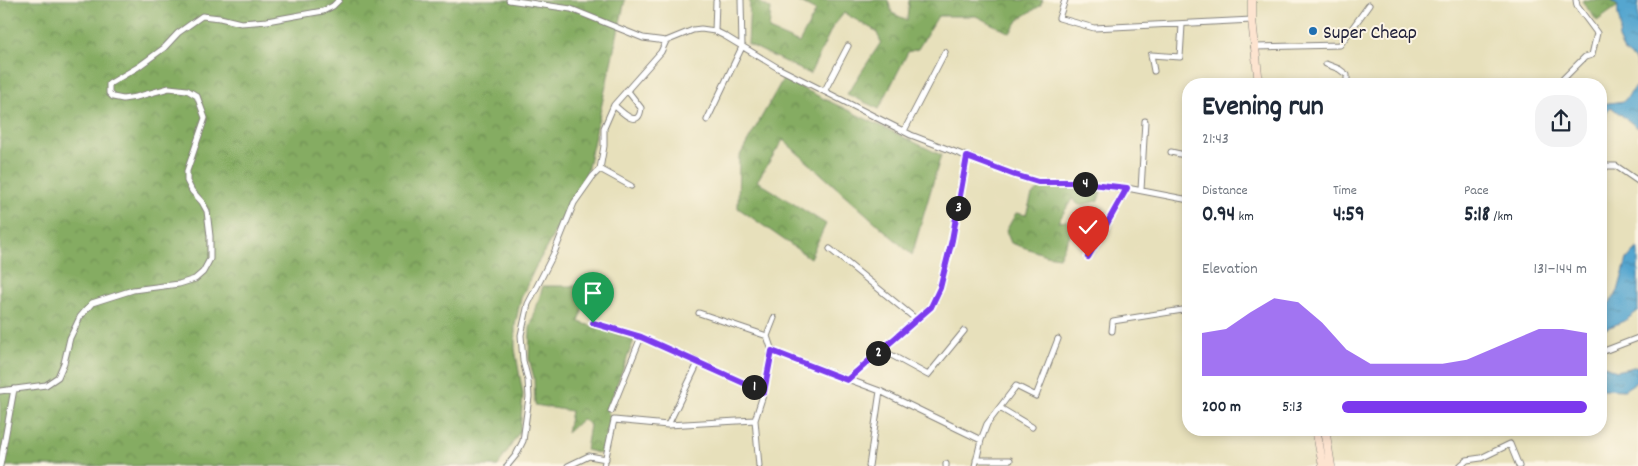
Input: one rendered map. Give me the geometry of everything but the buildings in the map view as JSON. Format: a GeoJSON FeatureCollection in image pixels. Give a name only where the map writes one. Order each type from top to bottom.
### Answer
{"type":"FeatureCollection","features":[{"type":"Feature","properties":{"kind":"main road"},"geometry":{"type":"LineString","coordinates":[[1252,0],[1254,47],[1258,78]]}},
{"type":"Feature","properties":{"kind":"main road"},"geometry":{"type":"LineString","coordinates":[[1317,436],[1323,466]]}},
{"type":"Feature","properties":{"kind":"main road"},"geometry":{"type":"LineString","coordinates":[[1326,436],[1332,466]]}},
{"type":"Feature","properties":{"kind":"street"},"geometry":{"type":"LineString","coordinates":[[0,391],[46,385],[58,377],[64,363],[70,338],[80,317],[92,303],[134,290],[180,284],[195,279],[203,272],[210,259],[207,211],[187,182],[187,171],[205,118],[197,96],[187,90],[168,88],[123,99],[113,97],[109,93],[108,84],[138,67],[164,48],[178,33],[202,16],[241,23],[267,21],[323,11],[333,6],[339,0]]}},
{"type":"Feature","properties":{"kind":"street"},"geometry":{"type":"LineString","coordinates":[[509,0],[571,9],[643,38],[666,41],[694,30],[701,29],[715,32],[778,68],[904,131],[1015,175],[1038,182],[1074,182],[1127,188],[1182,199]]}},
{"type":"Feature","properties":{"kind":"street"},"geometry":{"type":"LineString","coordinates":[[707,120],[742,47],[741,0]]}},
{"type":"Feature","properties":{"kind":"street"},"geometry":{"type":"LineString","coordinates":[[1065,0],[1059,18],[1094,28],[1252,20]]}},
{"type":"Feature","properties":{"kind":"street"},"geometry":{"type":"LineString","coordinates":[[1564,78],[1585,57],[1592,55],[1597,33],[1577,6],[1576,0]]}},
{"type":"Feature","properties":{"kind":"street"},"geometry":{"type":"LineString","coordinates":[[715,32],[716,1]]}},
{"type":"Feature","properties":{"kind":"street"},"geometry":{"type":"LineString","coordinates":[[1254,47],[1340,45],[1369,5]]}},
{"type":"Feature","properties":{"kind":"street"},"geometry":{"type":"LineString","coordinates":[[1154,71],[1151,55],[1180,57],[1182,25]]}},
{"type":"Feature","properties":{"kind":"street"},"geometry":{"type":"LineString","coordinates":[[508,466],[524,441],[528,380],[523,361],[522,335],[528,304],[554,253],[574,203],[600,169],[604,146],[604,128],[614,105],[661,52],[666,41]]}},
{"type":"Feature","properties":{"kind":"street"},"geometry":{"type":"LineString","coordinates":[[825,90],[848,46]]}},
{"type":"Feature","properties":{"kind":"street"},"geometry":{"type":"LineString","coordinates":[[904,131],[945,52]]}},
{"type":"Feature","properties":{"kind":"street"},"geometry":{"type":"LineString","coordinates":[[1326,64],[1344,72],[1347,78]]}},
{"type":"Feature","properties":{"kind":"street"},"geometry":{"type":"LineString","coordinates":[[614,105],[629,118],[638,118],[641,108],[627,90]]}},
{"type":"Feature","properties":{"kind":"street"},"geometry":{"type":"LineString","coordinates":[[1141,190],[1145,121]]}},
{"type":"Feature","properties":{"kind":"street"},"geometry":{"type":"LineString","coordinates":[[1171,152],[1182,154]]}},
{"type":"Feature","properties":{"kind":"street"},"geometry":{"type":"LineString","coordinates":[[847,380],[931,307],[940,288],[952,240],[967,157]]}},
{"type":"Feature","properties":{"kind":"street"},"geometry":{"type":"LineString","coordinates":[[1607,166],[1616,166],[1638,181]]}},
{"type":"Feature","properties":{"kind":"street"},"geometry":{"type":"LineString","coordinates":[[600,169],[631,186]]}},
{"type":"Feature","properties":{"kind":"street"},"geometry":{"type":"LineString","coordinates":[[1088,257],[1127,188]]}},
{"type":"Feature","properties":{"kind":"street"},"geometry":{"type":"LineString","coordinates":[[830,249],[917,320]]}},
{"type":"Feature","properties":{"kind":"street"},"geometry":{"type":"LineString","coordinates":[[1112,331],[1113,321],[1182,310]]}},
{"type":"Feature","properties":{"kind":"street"},"geometry":{"type":"LineString","coordinates":[[699,313],[767,336]]}},
{"type":"Feature","properties":{"kind":"street"},"geometry":{"type":"LineString","coordinates":[[759,466],[755,420],[764,392],[772,351],[767,336],[774,318]]}},
{"type":"Feature","properties":{"kind":"street"},"geometry":{"type":"LineString","coordinates":[[593,323],[641,337],[764,392]]}},
{"type":"Feature","properties":{"kind":"street"},"geometry":{"type":"LineString","coordinates":[[882,350],[928,375],[964,331]]}},
{"type":"Feature","properties":{"kind":"street"},"geometry":{"type":"LineString","coordinates":[[611,410],[641,337]]}},
{"type":"Feature","properties":{"kind":"street"},"geometry":{"type":"LineString","coordinates":[[1607,350],[1638,338]]}},
{"type":"Feature","properties":{"kind":"street"},"geometry":{"type":"LineString","coordinates":[[976,466],[981,440],[987,424],[1016,386],[1036,396],[1058,339]]}},
{"type":"Feature","properties":{"kind":"street"},"geometry":{"type":"LineString","coordinates":[[772,351],[880,391],[981,440]]}},
{"type":"Feature","properties":{"kind":"street"},"geometry":{"type":"LineString","coordinates":[[668,425],[698,363]]}},
{"type":"Feature","properties":{"kind":"street"},"geometry":{"type":"LineString","coordinates":[[0,466],[14,389]]}},
{"type":"Feature","properties":{"kind":"street"},"geometry":{"type":"LineString","coordinates":[[869,466],[880,391]]}},
{"type":"Feature","properties":{"kind":"street"},"geometry":{"type":"LineString","coordinates":[[1000,408],[1032,427]]}},
{"type":"Feature","properties":{"kind":"street"},"geometry":{"type":"LineString","coordinates":[[604,466],[614,420],[668,425],[755,420]]}},
{"type":"Feature","properties":{"kind":"street"},"geometry":{"type":"LineString","coordinates":[[1460,466],[1467,460],[1481,458],[1510,444],[1519,466]]}},
{"type":"Feature","properties":{"kind":"street"},"geometry":{"type":"LineString","coordinates":[[568,466],[589,456],[606,460]]}},
{"type":"Feature","properties":{"kind":"street"},"geometry":{"type":"LineString","coordinates":[[976,460],[1010,460]]}},
{"type":"Feature","properties":{"kind":"green space"},"geometry":{"type":"Polygon","coordinates":[[[0,0],[625,0],[586,176],[535,268],[521,298],[515,325],[515,349],[523,394],[520,431],[498,466],[0,466],[0,0]]]}},
{"type":"Feature","properties":{"kind":"green space"},"geometry":{"type":"Polygon","coordinates":[[[750,0],[756,0],[771,9],[769,30],[799,43],[816,11],[795,0],[888,0],[892,13],[907,20],[909,0],[1043,0],[1040,6],[1019,19],[1010,33],[976,16],[938,16],[918,49],[908,52],[879,109],[847,94],[881,42],[876,31],[844,13],[832,28],[810,74],[748,44],[750,0]]]}},
{"type":"Feature","properties":{"kind":"green space"},"geometry":{"type":"Polygon","coordinates":[[[1583,0],[1611,0],[1618,6],[1597,21],[1583,0]]]}},
{"type":"Feature","properties":{"kind":"green space"},"geometry":{"type":"Polygon","coordinates":[[[783,79],[941,155],[912,255],[783,140],[757,181],[826,224],[810,258],[738,208],[739,157],[783,79]]]}},
{"type":"Feature","properties":{"kind":"green space"},"geometry":{"type":"Polygon","coordinates":[[[1043,186],[1064,186],[1101,191],[1098,201],[1079,205],[1072,199],[1058,222],[1067,221],[1073,229],[1059,257],[1046,255],[1011,243],[1006,231],[1016,213],[1026,215],[1032,195],[1043,186]]]}},
{"type":"Feature","properties":{"kind":"green space"},"geometry":{"type":"Polygon","coordinates":[[[543,286],[580,286],[581,296],[585,301],[579,322],[634,340],[607,410],[610,417],[603,454],[586,450],[590,425],[582,419],[567,433],[571,411],[535,405],[534,378],[529,359],[530,328],[543,286]]]}},
{"type":"Feature","properties":{"kind":"water"},"geometry":{"type":"Polygon","coordinates":[[[1611,0],[1638,0],[1638,69],[1635,60],[1624,51],[1618,39],[1620,25],[1618,6],[1611,0]]]}},
{"type":"Feature","properties":{"kind":"water"},"geometry":{"type":"Polygon","coordinates":[[[1638,84],[1638,128],[1611,107],[1607,111],[1607,103],[1624,101],[1638,84]]]}},
{"type":"Feature","properties":{"kind":"water"},"geometry":{"type":"Polygon","coordinates":[[[1638,247],[1638,311],[1626,320],[1607,328],[1607,307],[1618,291],[1627,259],[1638,247]]]}},
{"type":"Feature","properties":{"kind":"water"},"geometry":{"type":"Polygon","coordinates":[[[1638,366],[1638,381],[1624,390],[1607,389],[1607,367],[1616,371],[1638,366]]]}},
{"type":"Feature","properties":{"kind":"place","name":"Super Cheap"},"geometry":{"type":"Point","coordinates":[1313,31]}},
{"type":"Feature","properties":{"kind":"route"},"geometry":{"type":"LineString","coordinates":[[593,323],[641,337],[764,392],[772,351],[847,380],[931,307],[940,288],[952,240],[967,157],[1038,182],[1074,182],[1127,188],[1088,257]]}}]}
